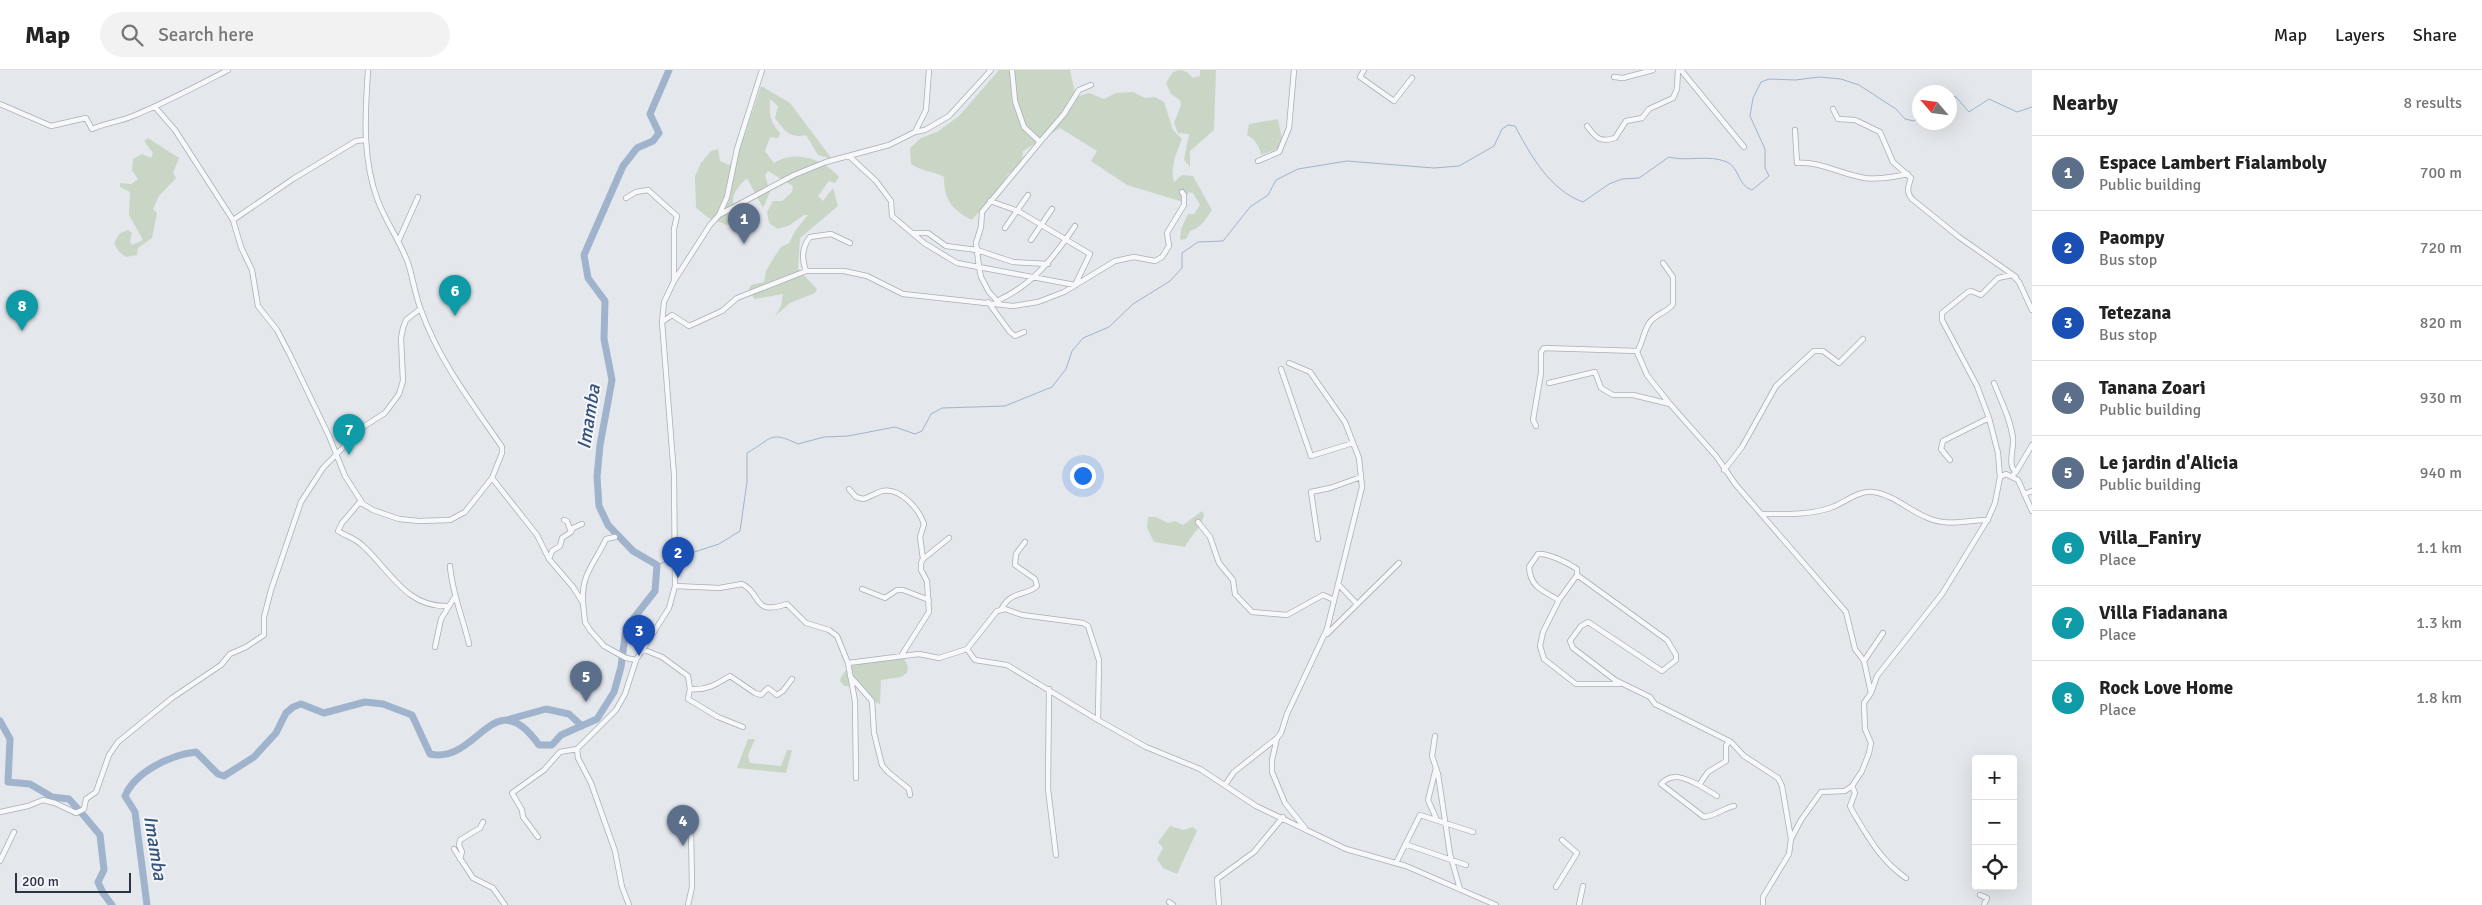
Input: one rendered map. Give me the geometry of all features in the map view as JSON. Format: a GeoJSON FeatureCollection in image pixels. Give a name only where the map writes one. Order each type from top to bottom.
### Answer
{"type":"FeatureCollection","features":[{"type":"Feature","properties":{"kind":"street"},"geometry":{"type":"LineString","coordinates":[[0,104],[51,126],[86,118],[92,129],[100,125],[114,123],[155,107],[228,70]]}},
{"type":"Feature","properties":{"kind":"street"},"geometry":{"type":"LineString","coordinates":[[155,107],[175,130],[232,220],[241,247],[252,270],[258,306],[277,330],[345,476],[363,504],[373,510],[399,519],[419,521],[450,520],[465,512],[492,478],[502,453],[502,447],[453,378],[420,309],[407,261],[378,202],[369,171],[365,140],[368,70]]}},
{"type":"Feature","properties":{"kind":"street"},"geometry":{"type":"LineString","coordinates":[[538,837],[523,817],[522,810],[512,793],[544,770],[560,752],[577,749],[616,710],[625,694],[636,660],[669,608],[676,586],[674,475],[662,322],[664,302],[674,281],[710,225],[719,215],[727,196],[737,149],[762,70]]}},
{"type":"Feature","properties":{"kind":"street"},"geometry":{"type":"LineString","coordinates":[[915,132],[926,110],[929,70]]}},
{"type":"Feature","properties":{"kind":"street"},"geometry":{"type":"LineString","coordinates":[[719,215],[794,175],[848,156],[889,145],[915,132],[924,130],[949,116],[991,70]]}},
{"type":"Feature","properties":{"kind":"street"},"geometry":{"type":"LineString","coordinates":[[1012,70],[1015,101],[1024,127],[1040,142]]}},
{"type":"Feature","properties":{"kind":"street"},"geometry":{"type":"LineString","coordinates":[[1258,161],[1279,152],[1289,128],[1294,70]]}},
{"type":"Feature","properties":{"kind":"street"},"geometry":{"type":"LineString","coordinates":[[1364,70],[1360,77],[1394,101],[1412,78]]}},
{"type":"Feature","properties":{"kind":"street"},"geometry":{"type":"LineString","coordinates":[[1614,77],[1623,78],[1653,70]]}},
{"type":"Feature","properties":{"kind":"street"},"geometry":{"type":"LineString","coordinates":[[1587,126],[1596,139],[1604,142],[1616,138],[1626,121],[1642,118],[1649,109],[1673,98],[1677,89],[1680,70]]}},
{"type":"Feature","properties":{"kind":"street"},"geometry":{"type":"LineString","coordinates":[[1680,70],[1744,147]]}},
{"type":"Feature","properties":{"kind":"street"},"geometry":{"type":"LineString","coordinates":[[999,302],[981,277],[979,267],[976,243],[981,227],[982,212],[1064,114],[1080,90],[1091,86]]}},
{"type":"Feature","properties":{"kind":"street"},"geometry":{"type":"LineString","coordinates":[[1832,109],[1838,119],[1855,120],[1880,132],[1893,162],[1911,178],[1908,194],[1912,199],[1959,237],[2016,277],[2032,310]]}},
{"type":"Feature","properties":{"kind":"street"},"geometry":{"type":"LineString","coordinates":[[1795,130],[1796,163],[1835,169],[1865,178],[1879,179],[1908,174]]}},
{"type":"Feature","properties":{"kind":"street"},"geometry":{"type":"LineString","coordinates":[[232,220],[293,179],[356,142],[365,140]]}},
{"type":"Feature","properties":{"kind":"street"},"geometry":{"type":"LineString","coordinates":[[848,156],[876,181],[891,201],[892,216],[924,243],[957,263],[1075,285]]}},
{"type":"Feature","properties":{"kind":"street"},"geometry":{"type":"LineString","coordinates":[[626,198],[636,192],[648,190],[677,216],[674,229],[674,281]]}},
{"type":"Feature","properties":{"kind":"street"},"geometry":{"type":"LineString","coordinates":[[662,322],[672,315],[689,326],[722,311],[738,298],[806,271],[844,271],[867,276],[903,294],[999,302],[1013,306],[1038,302],[1075,285],[1097,271],[1124,258],[1134,257],[1155,261],[1162,257],[1169,246],[1167,233],[1184,205],[1184,195],[1182,192]]}},
{"type":"Feature","properties":{"kind":"street"},"geometry":{"type":"LineString","coordinates":[[1005,228],[1028,195]]}},
{"type":"Feature","properties":{"kind":"street"},"geometry":{"type":"LineString","coordinates":[[398,242],[418,196]]}},
{"type":"Feature","properties":{"kind":"street"},"geometry":{"type":"LineString","coordinates":[[990,201],[1018,211],[1090,254],[1075,285]]}},
{"type":"Feature","properties":{"kind":"street"},"geometry":{"type":"LineString","coordinates":[[1031,240],[1052,209]]}},
{"type":"Feature","properties":{"kind":"street"},"geometry":{"type":"LineString","coordinates":[[999,302],[1033,278],[1048,264],[1075,226]]}},
{"type":"Feature","properties":{"kind":"street"},"geometry":{"type":"LineString","coordinates":[[912,233],[928,233],[946,246],[977,250],[1013,262],[1048,264]]}},
{"type":"Feature","properties":{"kind":"street"},"geometry":{"type":"LineString","coordinates":[[806,271],[803,262],[804,245],[810,237],[831,234],[850,244]]}},
{"type":"Feature","properties":{"kind":"street"},"geometry":{"type":"LineString","coordinates":[[1637,351],[1643,344],[1646,328],[1650,322],[1673,304],[1673,277],[1663,263]]}},
{"type":"Feature","properties":{"kind":"street"},"geometry":{"type":"LineString","coordinates":[[1791,839],[1801,820],[1821,792],[1830,790],[1845,791],[1852,786],[1870,754],[1871,743],[1865,729],[1864,703],[1871,693],[1877,676],[1942,594],[1988,520],[1995,503],[2000,477],[1998,453],[1989,418],[1973,378],[1942,320],[1942,314],[1944,310],[1971,291],[1981,295],[1998,278],[2016,277]]}},
{"type":"Feature","properties":{"kind":"street"},"geometry":{"type":"LineString","coordinates":[[989,302],[1010,332],[1015,336],[1024,332]]}},
{"type":"Feature","properties":{"kind":"street"},"geometry":{"type":"LineString","coordinates":[[0,812],[28,806],[43,800],[55,802],[76,813],[84,809],[86,800],[96,792],[109,755],[118,742],[172,698],[221,664],[230,654],[246,647],[264,635],[264,617],[294,520],[309,488],[323,468],[337,456],[363,427],[385,413],[399,394],[403,381],[400,338],[406,320],[420,309]]}},
{"type":"Feature","properties":{"kind":"street"},"geometry":{"type":"LineString","coordinates":[[1724,470],[1742,447],[1776,386],[1814,352],[1823,351],[1839,363],[1863,339]]}},
{"type":"Feature","properties":{"kind":"street"},"geometry":{"type":"LineString","coordinates":[[1536,426],[1533,420],[1541,373],[1541,352],[1544,348],[1637,351]]}},
{"type":"Feature","properties":{"kind":"street"},"geometry":{"type":"LineString","coordinates":[[1637,351],[1647,375],[1670,404],[1716,456],[1724,470],[1761,514],[1846,612],[1855,649],[1864,661],[1866,678],[1871,693]]}},
{"type":"Feature","properties":{"kind":"street"},"geometry":{"type":"LineString","coordinates":[[1289,363],[1304,369],[1317,379],[1345,422],[1359,458],[1361,477],[1360,494],[1332,613],[1323,638],[1277,738],[1272,760],[1272,772],[1285,803],[1308,831]]}},
{"type":"Feature","properties":{"kind":"street"},"geometry":{"type":"LineString","coordinates":[[1280,369],[1312,456],[1353,443]]}},
{"type":"Feature","properties":{"kind":"street"},"geometry":{"type":"LineString","coordinates":[[1549,383],[1595,372],[1601,388],[1613,394],[1633,395],[1670,404]]}},
{"type":"Feature","properties":{"kind":"street"},"geometry":{"type":"LineString","coordinates":[[1994,383],[2010,428],[2014,474],[2032,511]]}},
{"type":"Feature","properties":{"kind":"street"},"geometry":{"type":"LineString","coordinates":[[1950,460],[1941,449],[1943,441],[1989,418]]}},
{"type":"Feature","properties":{"kind":"street"},"geometry":{"type":"LineString","coordinates":[[2014,474],[2032,445]]}},
{"type":"Feature","properties":{"kind":"street"},"geometry":{"type":"LineString","coordinates":[[2000,477],[2006,474],[2014,474]]}},
{"type":"Feature","properties":{"kind":"street"},"geometry":{"type":"LineString","coordinates":[[1318,538],[1311,492],[1330,488],[1361,477]]}},
{"type":"Feature","properties":{"kind":"street"},"geometry":{"type":"LineString","coordinates":[[492,478],[537,536],[549,559],[573,587],[583,603]]}},
{"type":"Feature","properties":{"kind":"street"},"geometry":{"type":"LineString","coordinates":[[849,489],[856,497],[863,499],[883,491],[891,491],[914,505],[924,524],[920,537],[923,559],[921,570],[927,581],[929,612],[901,656]]}},
{"type":"Feature","properties":{"kind":"street"},"geometry":{"type":"LineString","coordinates":[[1761,514],[1797,513],[1830,508],[1871,491],[1883,494],[1927,518],[1943,523],[1967,524],[1988,520]]}},
{"type":"Feature","properties":{"kind":"street"},"geometry":{"type":"LineString","coordinates":[[2024,494],[2032,491]]}},
{"type":"Feature","properties":{"kind":"street"},"geometry":{"type":"LineString","coordinates":[[363,504],[359,503],[354,506],[338,531],[362,544],[402,589],[412,596],[436,606],[448,606]]}},
{"type":"Feature","properties":{"kind":"street"},"geometry":{"type":"LineString","coordinates":[[564,520],[567,521],[571,532]]}},
{"type":"Feature","properties":{"kind":"street"},"geometry":{"type":"LineString","coordinates":[[1198,522],[1210,537],[1219,563],[1233,580],[1235,594],[1252,612],[1287,615],[1323,595],[1334,600]]}},
{"type":"Feature","properties":{"kind":"street"},"geometry":{"type":"LineString","coordinates":[[549,559],[552,551],[560,546],[562,538],[571,532],[573,528],[582,524]]}},
{"type":"Feature","properties":{"kind":"street"},"geometry":{"type":"LineString","coordinates":[[615,537],[606,539],[582,586],[586,622],[590,630],[604,646],[626,658],[636,660]]}},
{"type":"Feature","properties":{"kind":"street"},"geometry":{"type":"LineString","coordinates":[[923,559],[949,538]]}},
{"type":"Feature","properties":{"kind":"street"},"geometry":{"type":"LineString","coordinates":[[1001,610],[1003,604],[1016,594],[1034,589],[1036,586],[1035,579],[1015,564],[1016,554],[1025,542]]}},
{"type":"Feature","properties":{"kind":"street"},"geometry":{"type":"LineString","coordinates":[[1559,600],[1533,585],[1529,577],[1529,567],[1534,558],[1543,554],[1564,560],[1577,569],[1577,575],[1559,600],[1543,632],[1540,646],[1544,659],[1576,684],[1621,684]]}},
{"type":"Feature","properties":{"kind":"street"},"geometry":{"type":"LineString","coordinates":[[1323,638],[1356,603],[1399,563]]}},
{"type":"Feature","properties":{"kind":"street"},"geometry":{"type":"LineString","coordinates":[[450,566],[454,598],[463,620],[469,644]]}},
{"type":"Feature","properties":{"kind":"street"},"geometry":{"type":"LineString","coordinates":[[1577,575],[1667,640],[1676,655],[1676,660],[1662,671],[1596,626],[1585,622],[1570,641],[1574,648],[1621,684],[1650,697],[1656,704],[1729,741],[1744,756],[1778,778],[1782,786],[1791,839],[1789,854],[1763,896],[1763,905]]}},
{"type":"Feature","properties":{"kind":"street"},"geometry":{"type":"LineString","coordinates":[[676,586],[719,588],[742,584],[762,606],[774,608],[787,604],[806,624],[829,630],[837,636],[848,663],[855,701],[856,778]]}},
{"type":"Feature","properties":{"kind":"street"},"geometry":{"type":"LineString","coordinates":[[1338,584],[1356,603]]}},
{"type":"Feature","properties":{"kind":"street"},"geometry":{"type":"LineString","coordinates":[[862,589],[885,598],[897,590],[903,590],[929,600]]}},
{"type":"Feature","properties":{"kind":"street"},"geometry":{"type":"LineString","coordinates":[[435,647],[441,618],[454,598]]}},
{"type":"Feature","properties":{"kind":"street"},"geometry":{"type":"LineString","coordinates":[[848,663],[919,654],[939,658],[967,649],[997,611],[1005,609],[1022,615],[1083,623],[1088,626],[1099,660],[1098,720]]}},
{"type":"Feature","properties":{"kind":"street"},"geometry":{"type":"LineString","coordinates":[[1864,661],[1883,634]]}},
{"type":"Feature","properties":{"kind":"street"},"geometry":{"type":"LineString","coordinates":[[642,649],[662,658],[688,676],[690,689],[688,699],[718,717],[744,727]]}},
{"type":"Feature","properties":{"kind":"street"},"geometry":{"type":"LineString","coordinates":[[967,649],[975,660],[1006,665],[1050,689],[1098,720],[1146,747],[1200,769],[1256,806],[1283,817],[1346,849],[1396,863],[1496,905]]}},
{"type":"Feature","properties":{"kind":"street"},"geometry":{"type":"LineString","coordinates":[[690,689],[699,690],[715,685],[730,676],[755,693],[761,695],[768,688],[777,695],[783,691],[792,679]]}},
{"type":"Feature","properties":{"kind":"street"},"geometry":{"type":"LineString","coordinates":[[850,676],[872,701],[874,733],[882,765],[909,789],[910,795]]}},
{"type":"Feature","properties":{"kind":"street"},"geometry":{"type":"LineString","coordinates":[[1050,689],[1048,789],[1056,854]]}},
{"type":"Feature","properties":{"kind":"street"},"geometry":{"type":"LineString","coordinates":[[1435,736],[1432,756],[1436,767],[1452,859],[1460,889]]}},
{"type":"Feature","properties":{"kind":"street"},"geometry":{"type":"LineString","coordinates":[[1225,785],[1234,772],[1277,738]]}},
{"type":"Feature","properties":{"kind":"street"},"geometry":{"type":"LineString","coordinates":[[1699,785],[1708,772],[1726,761],[1726,746],[1729,741]]}},
{"type":"Feature","properties":{"kind":"street"},"geometry":{"type":"LineString","coordinates":[[577,749],[578,758],[591,783],[615,851],[622,887],[629,905]]}},
{"type":"Feature","properties":{"kind":"street"},"geometry":{"type":"LineString","coordinates":[[1436,767],[1428,800],[1436,818]]}},
{"type":"Feature","properties":{"kind":"street"},"geometry":{"type":"LineString","coordinates":[[1717,796],[1699,785],[1676,776],[1667,778],[1661,784],[1704,816],[1711,816],[1723,808],[1734,806]]}},
{"type":"Feature","properties":{"kind":"street"},"geometry":{"type":"LineString","coordinates":[[1852,786],[1854,793],[1850,806],[1853,812],[1873,846],[1892,868],[1906,878]]}},
{"type":"Feature","properties":{"kind":"street"},"geometry":{"type":"LineString","coordinates":[[1396,863],[1420,815],[1436,818],[1473,832]]}},
{"type":"Feature","properties":{"kind":"street"},"geometry":{"type":"LineString","coordinates":[[1219,905],[1217,879],[1254,852],[1283,817]]}},
{"type":"Feature","properties":{"kind":"street"},"geometry":{"type":"LineString","coordinates":[[460,859],[462,852],[459,846],[460,840],[480,828],[483,822]]}},
{"type":"Feature","properties":{"kind":"street"},"geometry":{"type":"LineString","coordinates":[[688,905],[692,887],[691,828]]}},
{"type":"Feature","properties":{"kind":"street"},"geometry":{"type":"LineString","coordinates":[[0,861],[14,832]]}},
{"type":"Feature","properties":{"kind":"street"},"geometry":{"type":"LineString","coordinates":[[1556,887],[1577,853],[1562,840]]}},
{"type":"Feature","properties":{"kind":"street"},"geometry":{"type":"LineString","coordinates":[[1405,844],[1466,865]]}},
{"type":"Feature","properties":{"kind":"street"},"geometry":{"type":"LineString","coordinates":[[454,849],[473,878],[493,888],[505,905]]}},
{"type":"Feature","properties":{"kind":"street"},"geometry":{"type":"LineString","coordinates":[[1579,905],[1583,886]]}},
{"type":"Feature","properties":{"kind":"street"},"geometry":{"type":"LineString","coordinates":[[1980,895],[1987,898],[1984,905]]}},
{"type":"Feature","properties":{"kind":"green space"},"geometry":{"type":"Polygon","coordinates":[[[999,70],[1070,70],[1076,97],[1089,93],[1104,99],[1116,93],[1133,92],[1145,98],[1155,97],[1164,102],[1173,130],[1182,139],[1173,166],[1174,182],[1182,175],[1193,176],[1212,210],[1208,217],[1194,230],[1190,231],[1186,239],[1180,240],[1181,229],[1188,214],[1194,214],[1200,205],[1193,193],[1189,192],[1183,202],[1127,185],[1091,161],[1097,151],[1060,128],[1023,151],[1022,166],[1008,174],[1002,186],[972,220],[959,212],[950,203],[944,185],[944,177],[911,164],[910,148],[921,138],[937,132],[959,116],[999,70]]]}},
{"type":"Feature","properties":{"kind":"green space"},"geometry":{"type":"Polygon","coordinates":[[[1180,70],[1187,72],[1193,78],[1200,76],[1200,70],[1216,70],[1214,130],[1190,151],[1190,167],[1184,160],[1189,134],[1178,133],[1174,123],[1181,105],[1180,100],[1171,94],[1166,83],[1173,72],[1180,70]]]}},
{"type":"Feature","properties":{"kind":"green space"},"geometry":{"type":"Polygon","coordinates":[[[761,86],[790,103],[832,159],[818,155],[806,135],[796,136],[785,130],[775,118],[778,106],[770,99],[771,117],[780,133],[778,138],[770,137],[765,151],[774,163],[791,157],[809,158],[825,165],[839,177],[835,183],[829,181],[818,196],[823,201],[833,188],[838,206],[800,238],[798,269],[817,289],[815,293],[790,303],[775,316],[781,306],[783,294],[755,299],[748,291],[751,285],[764,282],[766,271],[773,259],[781,247],[789,243],[795,231],[808,215],[804,215],[790,225],[778,229],[769,223],[767,212],[773,201],[782,201],[792,192],[793,186],[768,171],[765,175],[770,192],[763,208],[747,178],[738,187],[734,195],[735,217],[727,225],[709,218],[696,208],[695,176],[701,163],[711,151],[718,149],[720,161],[729,165],[739,143],[744,137],[761,86]]]}},
{"type":"Feature","properties":{"kind":"green space"},"geometry":{"type":"Polygon","coordinates":[[[1278,119],[1282,139],[1277,149],[1261,155],[1257,144],[1247,135],[1249,124],[1278,119]]]}},
{"type":"Feature","properties":{"kind":"green space"},"geometry":{"type":"Polygon","coordinates":[[[148,138],[179,158],[173,173],[176,178],[159,196],[153,209],[157,213],[152,238],[138,248],[137,255],[126,257],[119,252],[114,243],[120,233],[128,230],[132,233],[130,241],[132,245],[143,240],[129,215],[130,192],[120,187],[120,183],[131,184],[138,179],[132,170],[133,159],[142,154],[151,158],[153,153],[144,141],[148,138]]]}},
{"type":"Feature","properties":{"kind":"green space"},"geometry":{"type":"Polygon","coordinates":[[[1202,511],[1204,515],[1200,525],[1185,547],[1154,542],[1147,528],[1148,517],[1156,517],[1168,523],[1175,521],[1183,525],[1202,511]]]}},
{"type":"Feature","properties":{"kind":"green space"},"geometry":{"type":"Polygon","coordinates":[[[903,657],[908,666],[907,673],[901,677],[881,680],[880,704],[874,702],[869,693],[861,686],[844,686],[840,681],[849,668],[857,664],[866,661],[903,657]]]}},
{"type":"Feature","properties":{"kind":"green space"},"geometry":{"type":"Polygon","coordinates":[[[748,739],[755,739],[748,755],[750,763],[781,766],[787,750],[792,750],[786,773],[737,768],[748,739]]]}},
{"type":"Feature","properties":{"kind":"green space"},"geometry":{"type":"Polygon","coordinates":[[[1170,826],[1183,830],[1193,827],[1197,831],[1177,874],[1163,868],[1157,859],[1163,848],[1158,842],[1170,826]]]}},
{"type":"Feature","properties":{"kind":"waterway","name":"Imamba"},"geometry":{"type":"LineString","coordinates":[[147,905],[135,812],[125,796],[137,779],[154,766],[175,757],[196,752],[218,774],[224,776],[254,757],[276,733],[286,713],[293,707],[301,704],[324,713],[365,702],[383,704],[412,715],[430,754],[447,754],[461,748],[497,722],[509,721],[523,727],[539,745],[552,745],[561,735],[597,719],[614,692],[621,667],[626,628],[655,591],[657,565],[633,551],[608,525],[599,506],[597,477],[600,445],[612,380],[604,339],[605,301],[588,278],[584,255],[623,166],[637,148],[653,141],[659,133],[650,114],[669,70]]}},
{"type":"Feature","properties":{"kind":"waterway"},"geometry":{"type":"LineString","coordinates":[[676,558],[719,544],[740,531],[747,482],[747,453],[766,440],[776,437],[798,444],[824,437],[848,436],[895,427],[915,434],[922,431],[931,414],[942,408],[1005,406],[1052,387],[1066,369],[1072,351],[1083,338],[1109,327],[1133,304],[1170,281],[1182,268],[1182,253],[1198,242],[1223,241],[1250,207],[1268,195],[1276,180],[1298,169],[1347,161],[1434,168],[1459,166],[1494,146],[1502,129],[1508,125],[1515,126],[1535,160],[1551,181],[1571,197],[1583,202],[1609,184],[1622,179],[1639,178],[1669,157],[1683,159],[1705,158],[1727,162],[1734,168],[1747,188],[1752,190],[1769,176],[1765,168],[1765,149],[1750,116],[1753,98],[1761,82],[1769,79],[1795,80],[1819,77],[1841,79],[1859,85],[1896,109],[1905,119],[1912,121]]}},
{"type":"Feature","properties":{"kind":"waterway"},"geometry":{"type":"LineString","coordinates":[[1957,98],[1969,112],[1989,99],[2017,112],[2032,107]]}},
{"type":"Feature","properties":{"kind":"waterway"},"geometry":{"type":"LineString","coordinates":[[657,565],[672,559]]}},
{"type":"Feature","properties":{"kind":"waterway","name":"Imamba"},"geometry":{"type":"LineString","coordinates":[[507,720],[546,709],[569,714],[582,726]]}},
{"type":"Feature","properties":{"kind":"waterway"},"geometry":{"type":"LineString","coordinates":[[0,721],[10,739],[8,782],[30,784],[52,797],[69,799],[100,835],[104,870],[98,882],[112,905]]}},
{"type":"Feature","properties":{"kind":"place","name":"Espace Lambert Fialamboly"},"geometry":{"type":"Point","coordinates":[744,244]}},
{"type":"Feature","properties":{"kind":"place","name":"Villa_Faniry"},"geometry":{"type":"Point","coordinates":[455,316]}},
{"type":"Feature","properties":{"kind":"place","name":"Rock Love Home"},"geometry":{"type":"Point","coordinates":[22,331]}},
{"type":"Feature","properties":{"kind":"place","name":"Villa Fiadanana"},"geometry":{"type":"Point","coordinates":[349,455]}},
{"type":"Feature","properties":{"kind":"place","name":"Paompy"},"geometry":{"type":"Point","coordinates":[678,578]}},
{"type":"Feature","properties":{"kind":"place","name":"Tetezana"},"geometry":{"type":"Point","coordinates":[639,656]}},
{"type":"Feature","properties":{"kind":"place","name":"Le jardin d'Alicia"},"geometry":{"type":"Point","coordinates":[586,702]}},
{"type":"Feature","properties":{"kind":"place","name":"Tanana Zoari"},"geometry":{"type":"Point","coordinates":[683,846]}}]}
